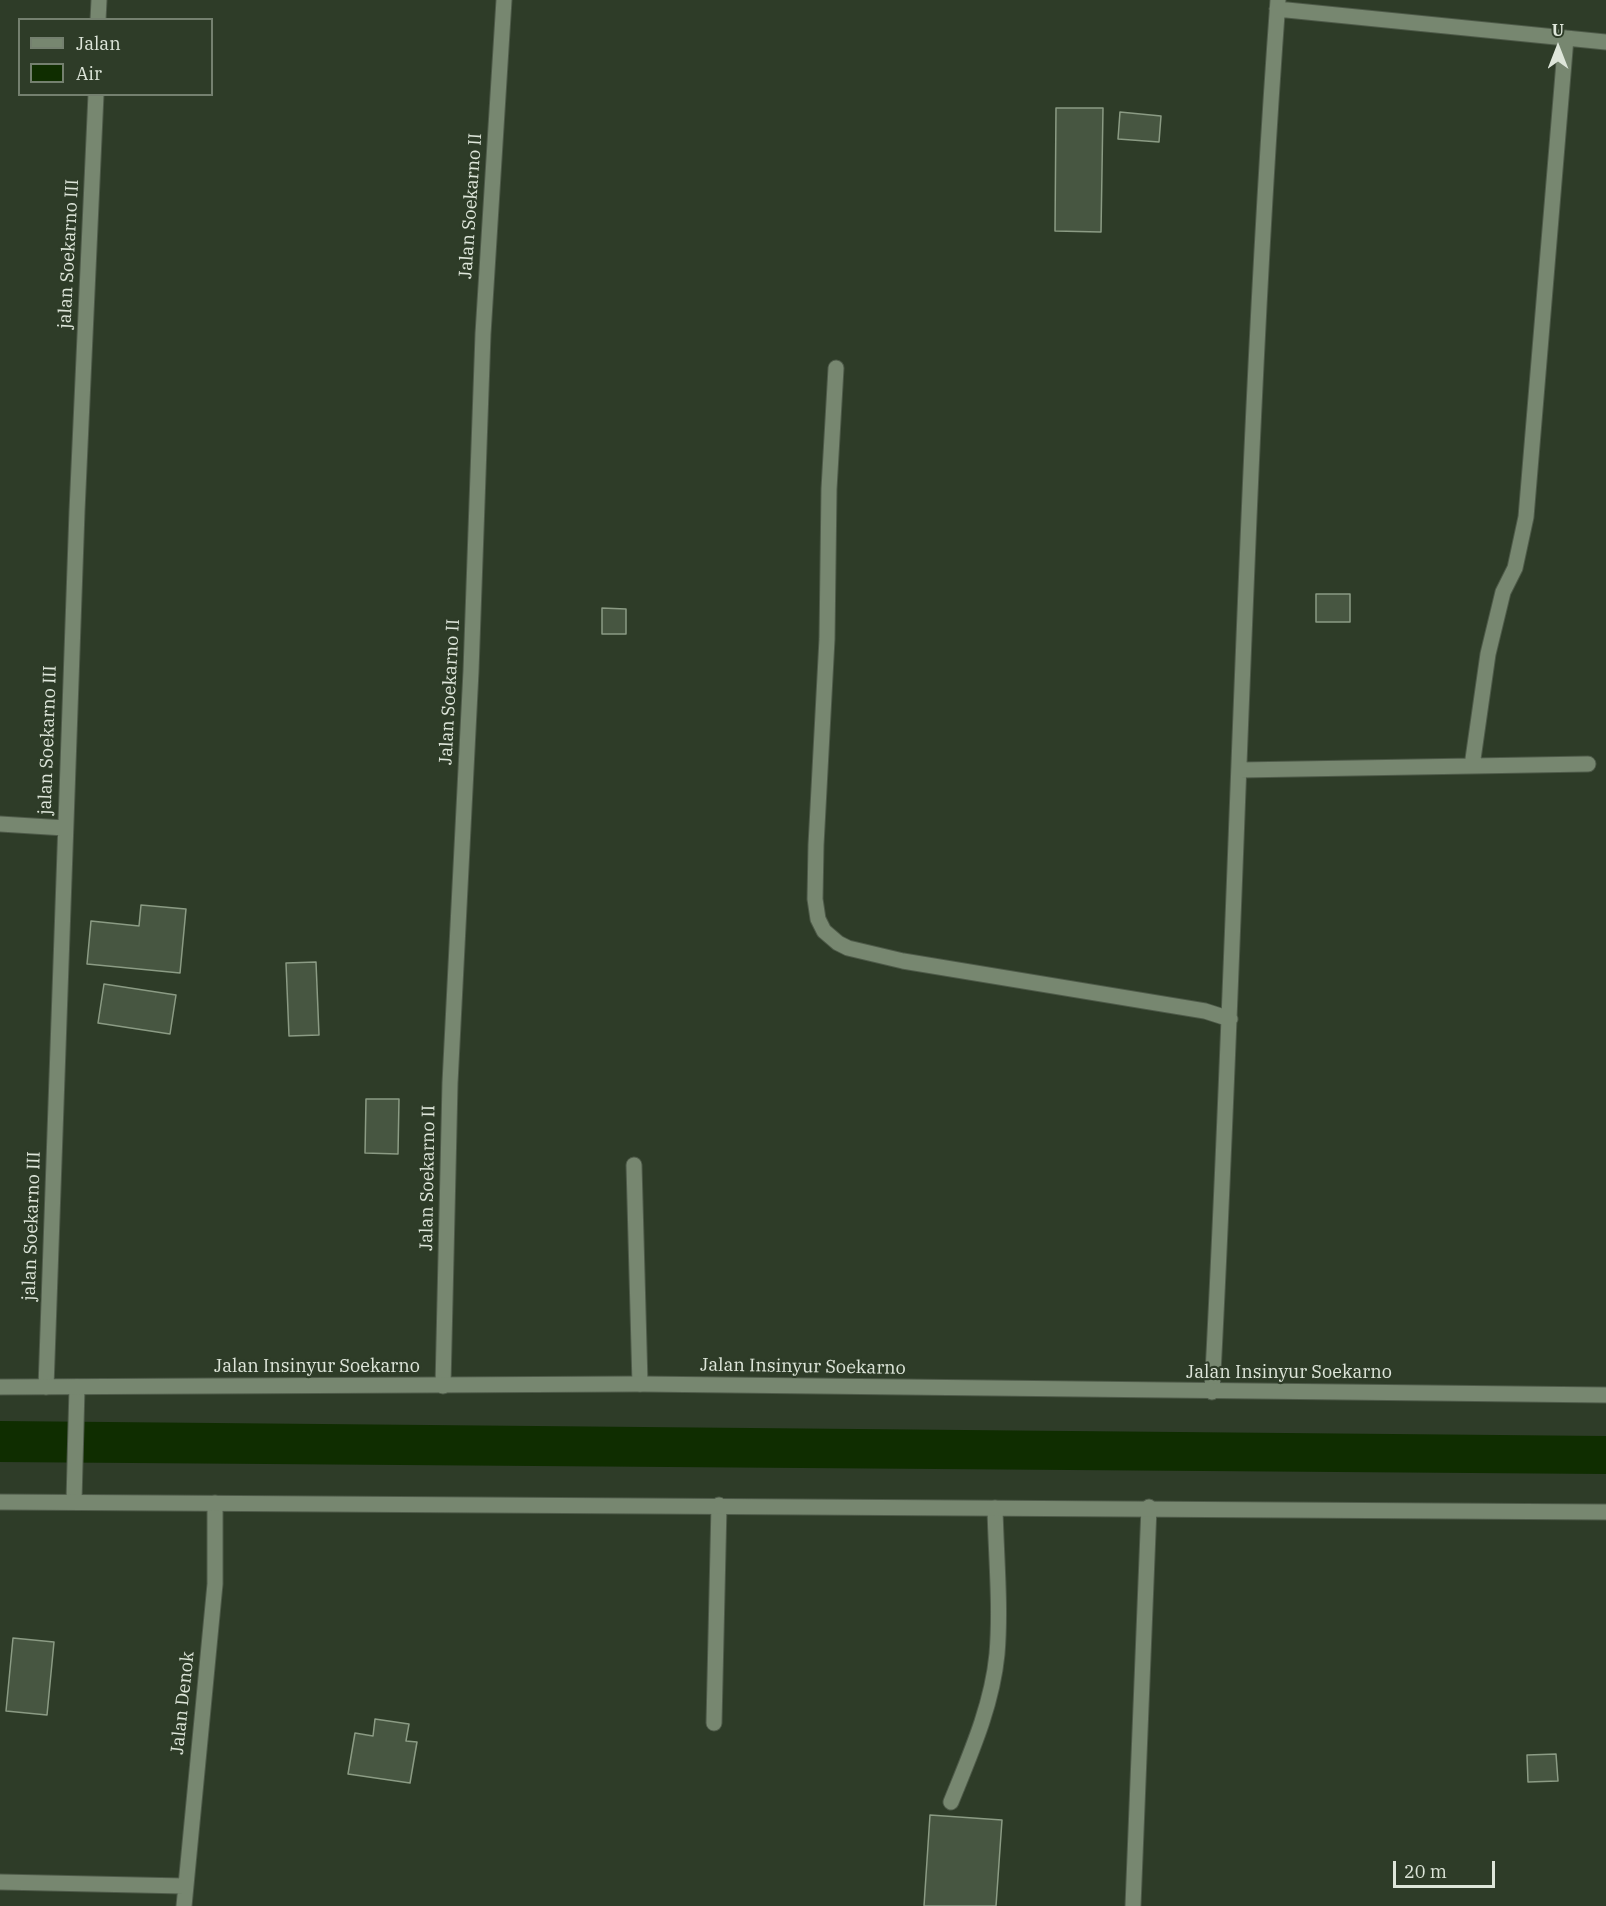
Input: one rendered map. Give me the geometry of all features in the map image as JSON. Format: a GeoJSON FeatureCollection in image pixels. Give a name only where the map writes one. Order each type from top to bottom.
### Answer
{"type":"FeatureCollection","features":[{"type":"Feature","properties":{"kind":"street"},"geometry":{"type":"LineString","coordinates":[[98,18],[99,0]]}},
{"type":"Feature","properties":{"kind":"street","name":"Jalan Soekarno II"},"geometry":{"type":"LineString","coordinates":[[443,1386],[450,1083],[471,671],[483,334],[504,0]]}},
{"type":"Feature","properties":{"kind":"street"},"geometry":{"type":"LineString","coordinates":[[1212,1392],[1230,1019],[1258,321],[1277,4],[1606,42]]}},
{"type":"Feature","properties":{"kind":"street"},"geometry":{"type":"LineString","coordinates":[[1472,766],[1488,654],[1503,592],[1515,568],[1526,517],[1566,38]]}},
{"type":"Feature","properties":{"kind":"street","name":"jalan Soekarno III"},"geometry":{"type":"LineString","coordinates":[[46,1387],[65,828],[96,96]]}},
{"type":"Feature","properties":{"kind":"street"},"geometry":{"type":"LineString","coordinates":[[836,368],[829,489],[827,639],[816,845],[815,899],[818,919],[824,931],[848,948],[903,961],[1205,1011],[1230,1019]]}},
{"type":"Feature","properties":{"kind":"street"},"geometry":{"type":"LineString","coordinates":[[1240,770],[1588,764]]}},
{"type":"Feature","properties":{"kind":"street"},"geometry":{"type":"LineString","coordinates":[[0,824],[65,828]]}},
{"type":"Feature","properties":{"kind":"street"},"geometry":{"type":"LineString","coordinates":[[634,1165],[640,1384]]}},
{"type":"Feature","properties":{"kind":"street","name":"Jalan Insinyur Soekarno"},"geometry":{"type":"LineString","coordinates":[[0,1387],[640,1384],[1606,1395]]}},
{"type":"Feature","properties":{"kind":"street"},"geometry":{"type":"LineString","coordinates":[[74,1501],[77,1387]]}},
{"type":"Feature","properties":{"kind":"street"},"geometry":{"type":"LineString","coordinates":[[0,1502],[1149,1507],[1606,1512]]}},
{"type":"Feature","properties":{"kind":"street","name":"Jalan Denok"},"geometry":{"type":"LineString","coordinates":[[184,1906],[184,1886],[215,1584],[215,1503]]}},
{"type":"Feature","properties":{"kind":"street"},"geometry":{"type":"LineString","coordinates":[[714,1723],[719,1506]]}},
{"type":"Feature","properties":{"kind":"street"},"geometry":{"type":"LineString","coordinates":[[1133,1906],[1149,1507]]}},
{"type":"Feature","properties":{"kind":"street"},"geometry":{"type":"LineString","coordinates":[[951,1802],[978,1733],[990,1692],[997,1654],[995,1508]]}},
{"type":"Feature","properties":{"kind":"street"},"geometry":{"type":"LineString","coordinates":[[0,1882],[184,1886]]}},
{"type":"Feature","properties":{"kind":"water"},"geometry":{"type":"Polygon","coordinates":[[[0,1421],[1606,1436],[1606,1474],[0,1462],[0,1421]]]}},
{"type":"Feature","properties":{"kind":"building"},"geometry":{"type":"Polygon","coordinates":[[[1056,108],[1103,108],[1101,232],[1055,231],[1056,108]]]}},
{"type":"Feature","properties":{"kind":"building"},"geometry":{"type":"Polygon","coordinates":[[[1120,112],[1161,116],[1159,142],[1118,139],[1120,112]]]}},
{"type":"Feature","properties":{"kind":"building"},"geometry":{"type":"Polygon","coordinates":[[[1316,594],[1350,594],[1350,622],[1316,622],[1316,594]]]}},
{"type":"Feature","properties":{"kind":"building"},"geometry":{"type":"Polygon","coordinates":[[[602,608],[626,609],[626,634],[602,634],[602,608]]]}},
{"type":"Feature","properties":{"kind":"building"},"geometry":{"type":"Polygon","coordinates":[[[141,905],[186,909],[180,973],[87,964],[91,921],[139,926],[141,905]]]}},
{"type":"Feature","properties":{"kind":"building"},"geometry":{"type":"Polygon","coordinates":[[[316,962],[319,1035],[289,1036],[286,963],[316,962]]]}},
{"type":"Feature","properties":{"kind":"building"},"geometry":{"type":"Polygon","coordinates":[[[104,984],[176,995],[170,1034],[98,1023],[104,984]]]}},
{"type":"Feature","properties":{"kind":"building"},"geometry":{"type":"Polygon","coordinates":[[[366,1099],[399,1099],[398,1154],[365,1153],[366,1099]]]}},
{"type":"Feature","properties":{"kind":"building"},"geometry":{"type":"Polygon","coordinates":[[[13,1638],[54,1642],[47,1715],[6,1711],[13,1638]]]}},
{"type":"Feature","properties":{"kind":"building"},"geometry":{"type":"Polygon","coordinates":[[[375,1719],[409,1724],[406,1741],[417,1742],[410,1783],[348,1774],[355,1733],[373,1736],[375,1719]]]}},
{"type":"Feature","properties":{"kind":"building"},"geometry":{"type":"Polygon","coordinates":[[[1556,1754],[1558,1781],[1528,1782],[1527,1755],[1556,1754]]]}},
{"type":"Feature","properties":{"kind":"building"},"geometry":{"type":"Polygon","coordinates":[[[930,1815],[1002,1820],[996,1906],[924,1906],[930,1815]]]}}]}
